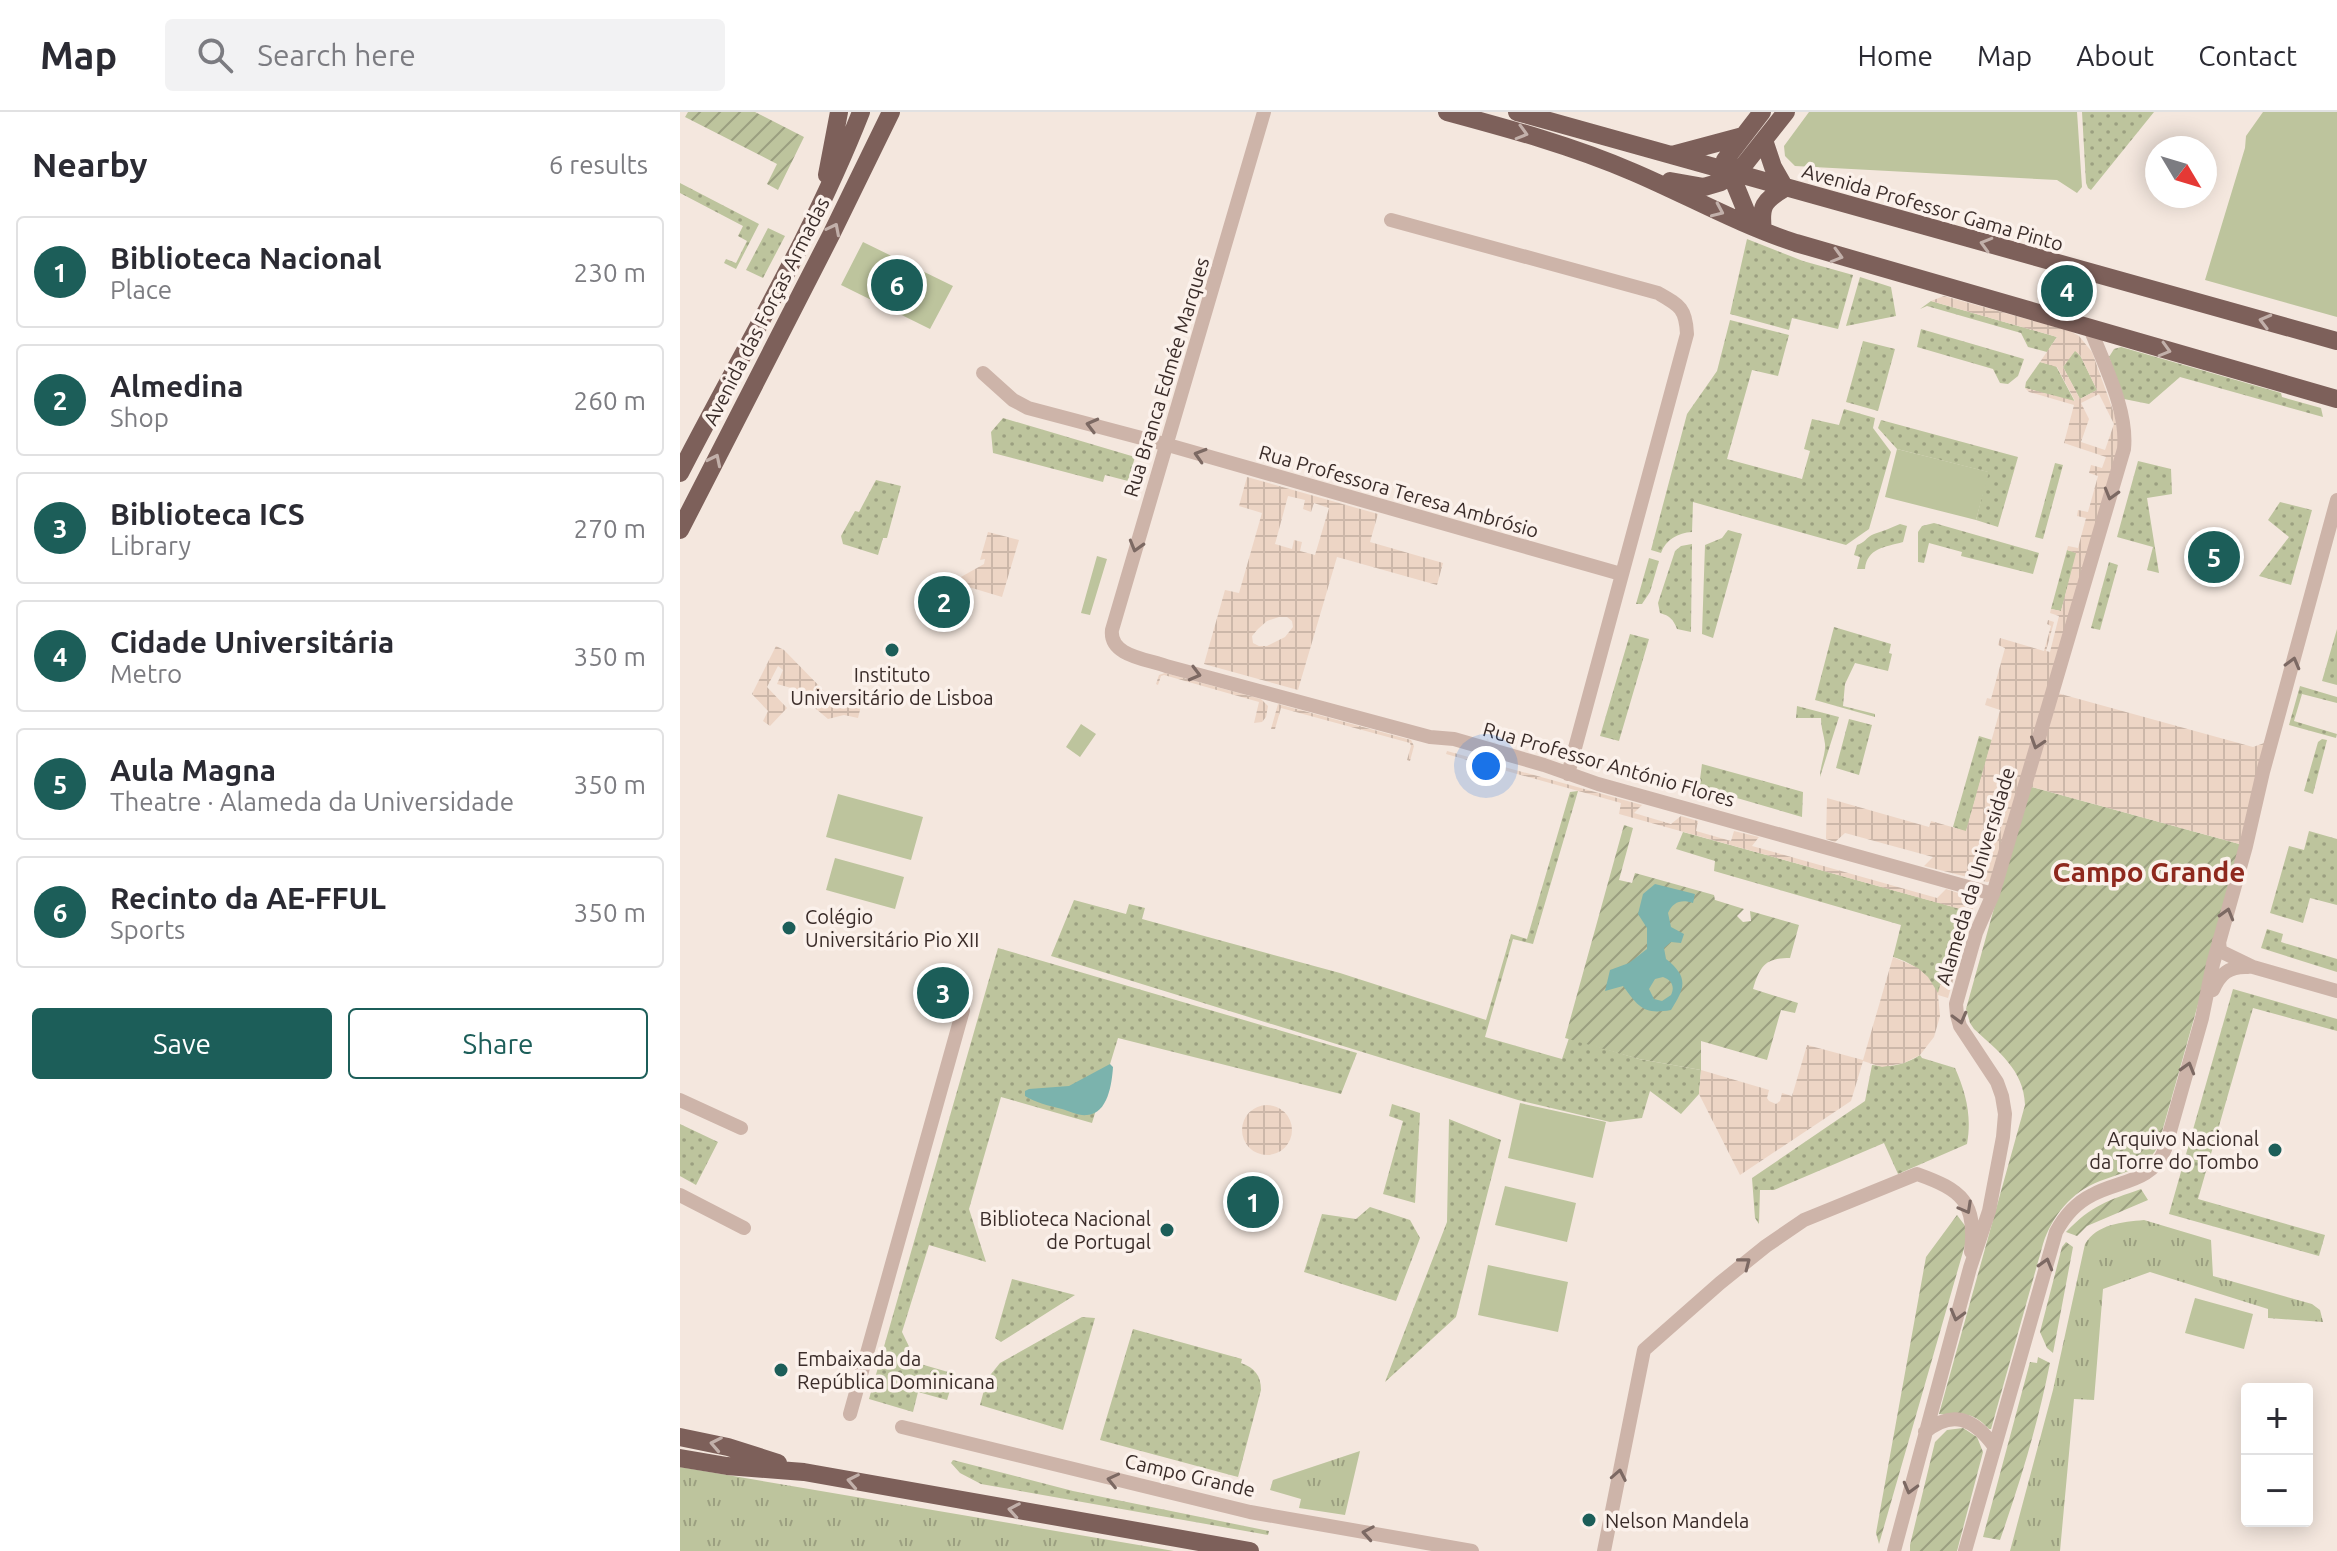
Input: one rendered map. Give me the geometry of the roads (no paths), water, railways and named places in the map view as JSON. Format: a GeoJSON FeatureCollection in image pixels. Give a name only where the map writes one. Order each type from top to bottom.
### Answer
{"type":"FeatureCollection","features":[{"type":"Feature","properties":{"kind":"main road"},"geometry":{"type":"LineString","coordinates":[[823,198],[839,112]]}},
{"type":"Feature","properties":{"kind":"main road","name":"Avenida das Forças Armadas"},"geometry":{"type":"LineString","coordinates":[[680,473],[687,440],[762,319],[847,148],[861,112]]}},
{"type":"Feature","properties":{"kind":"main road","name":"Avenida das Forças Armadas"},"geometry":{"type":"LineString","coordinates":[[680,530],[888,120],[898,112]]}},
{"type":"Feature","properties":{"kind":"main road"},"geometry":{"type":"LineString","coordinates":[[1447,112],[1561,144],[1796,243],[2337,399]]}},
{"type":"Feature","properties":{"kind":"main road","name":"Avenida Professor Gama Pinto"},"geometry":{"type":"LineString","coordinates":[[1517,112],[1670,156],[1733,166],[1785,188],[2337,341]]}},
{"type":"Feature","properties":{"kind":"main road"},"geometry":{"type":"LineString","coordinates":[[1758,228],[1733,166],[1743,136],[1762,112]]}},
{"type":"Feature","properties":{"kind":"main road"},"geometry":{"type":"LineString","coordinates":[[1633,172],[1683,184],[1704,187],[1717,184],[1764,140],[1786,112]]}},
{"type":"Feature","properties":{"kind":"main road"},"geometry":{"type":"LineString","coordinates":[[1670,156],[1743,136]]}},
{"type":"Feature","properties":{"kind":"main road"},"geometry":{"type":"LineString","coordinates":[[1758,228],[1768,198],[1785,188],[1773,167],[1764,140]]}},
{"type":"Feature","properties":{"kind":"main road"},"geometry":{"type":"LineString","coordinates":[[680,1437],[728,1447],[804,1472]]}},
{"type":"Feature","properties":{"kind":"main road"},"geometry":{"type":"LineString","coordinates":[[680,1458],[727,1466],[804,1472],[1250,1551]]}},
{"type":"Feature","properties":{"kind":"street","name":"Rua Branca Edmée Marques"},"geometry":{"type":"LineString","coordinates":[[1121,650],[1112,641],[1111,632],[1264,112]]}},
{"type":"Feature","properties":{"kind":"street"},"geometry":{"type":"LineString","coordinates":[[1391,220],[1658,293],[1678,304],[1686,317],[1687,334],[1568,774]]}},
{"type":"Feature","properties":{"kind":"street","name":"Alameda da Universidade"},"geometry":{"type":"LineString","coordinates":[[1894,1549],[1970,1268],[1995,1188],[2005,1114],[1997,1082],[1960,1026],[1956,1009],[1976,933],[1993,894],[2124,449],[2123,418],[2090,328]]}},
{"type":"Feature","properties":{"kind":"street","name":"Rua Professora Teresa Ambrósio"},"geometry":{"type":"LineString","coordinates":[[983,373],[1021,405],[1621,574]]}},
{"type":"Feature","properties":{"kind":"street"},"geometry":{"type":"LineString","coordinates":[[1965,1551],[2054,1236],[2066,1217],[2082,1201],[2150,1172],[2165,1149],[2337,500]]}},
{"type":"Feature","properties":{"kind":"street","name":"Rua Professor António Flores"},"geometry":{"type":"LineString","coordinates":[[1121,650],[1166,666],[1430,737],[1454,739],[1993,894]]}},
{"type":"Feature","properties":{"kind":"street"},"geometry":{"type":"LineString","coordinates":[[2219,941],[2220,951],[2253,967],[2337,991]]}},
{"type":"Feature","properties":{"kind":"street"},"geometry":{"type":"LineString","coordinates":[[2202,1018],[2221,975],[2235,967],[2253,967]]}},
{"type":"Feature","properties":{"kind":"street"},"geometry":{"type":"LineString","coordinates":[[850,1414],[963,1010]]}},
{"type":"Feature","properties":{"kind":"street"},"geometry":{"type":"LineString","coordinates":[[680,1100],[741,1128]]}},
{"type":"Feature","properties":{"kind":"street"},"geometry":{"type":"LineString","coordinates":[[1604,1551],[1644,1350],[1766,1246],[1804,1220],[1917,1174],[1938,1181],[1956,1192],[1968,1206],[1973,1227],[1970,1268]]}},
{"type":"Feature","properties":{"kind":"street"},"geometry":{"type":"LineString","coordinates":[[680,1195],[744,1228]]}},
{"type":"Feature","properties":{"kind":"street"},"geometry":{"type":"LineString","coordinates":[[1925,1432],[1943,1421],[1960,1420],[1977,1427],[1994,1446]]}},
{"type":"Feature","properties":{"kind":"street","name":"Campo Grande"},"geometry":{"type":"LineString","coordinates":[[902,1427],[1250,1512],[1472,1551]]}},
{"type":"Feature","properties":{"kind":"water"},"geometry":{"type":"Polygon","coordinates":[[[1655,884],[1695,894],[1693,903],[1678,902],[1668,913],[1671,927],[1684,934],[1681,943],[1671,942],[1664,948],[1666,959],[1678,971],[1682,983],[1671,1010],[1642,1008],[1623,986],[1605,991],[1610,970],[1629,963],[1647,949],[1647,928],[1638,914],[1643,894],[1655,884]],[[1663,977],[1655,979],[1649,989],[1654,999],[1662,1001],[1671,995],[1673,987],[1663,977]]]}},
{"type":"Feature","properties":{"kind":"water"},"geometry":{"type":"Polygon","coordinates":[[[1110,1064],[1113,1067],[1108,1097],[1094,1113],[1077,1114],[1025,1096],[1025,1091],[1029,1089],[1069,1086],[1110,1064]]]}},
{"type":"Feature","properties":{"kind":"place","name":"Recinto da AE-FFUL"},"geometry":{"type":"Point","coordinates":[897,285]}},
{"type":"Feature","properties":{"kind":"place","name":"Cidade Universitária"},"geometry":{"type":"Point","coordinates":[2067,291]}},
{"type":"Feature","properties":{"kind":"place","name":"Aula Magna"},"geometry":{"type":"Point","coordinates":[2214,557]}},
{"type":"Feature","properties":{"kind":"place","name":"Almedina"},"geometry":{"type":"Point","coordinates":[944,602]}},
{"type":"Feature","properties":{"kind":"place","name":"Instituto Universitário de Lisboa"},"geometry":{"type":"Point","coordinates":[892,650]}},
{"type":"Feature","properties":{"kind":"place","name":"Colégio Universitário Pio XII"},"geometry":{"type":"Point","coordinates":[789,928]}},
{"type":"Feature","properties":{"kind":"place","name":"Biblioteca ICS"},"geometry":{"type":"Point","coordinates":[943,993]}},
{"type":"Feature","properties":{"kind":"place","name":"Arquivo Nacional da Torre do Tombo"},"geometry":{"type":"Point","coordinates":[2275,1150]}},
{"type":"Feature","properties":{"kind":"place","name":"Biblioteca Nacional"},"geometry":{"type":"Point","coordinates":[1253,1202]}},
{"type":"Feature","properties":{"kind":"place","name":"Biblioteca Nacional de Portugal"},"geometry":{"type":"Point","coordinates":[1167,1230]}},
{"type":"Feature","properties":{"kind":"place","name":"Embaixada da República Dominicana"},"geometry":{"type":"Point","coordinates":[781,1370]}},
{"type":"Feature","properties":{"kind":"place","name":"Nelson Mandela"},"geometry":{"type":"Point","coordinates":[1589,1520]}},
{"type":"Feature","properties":{"kind":"district","name":"Campo Grande"},"geometry":{"type":"Point","coordinates":[2149,871]}}]}
